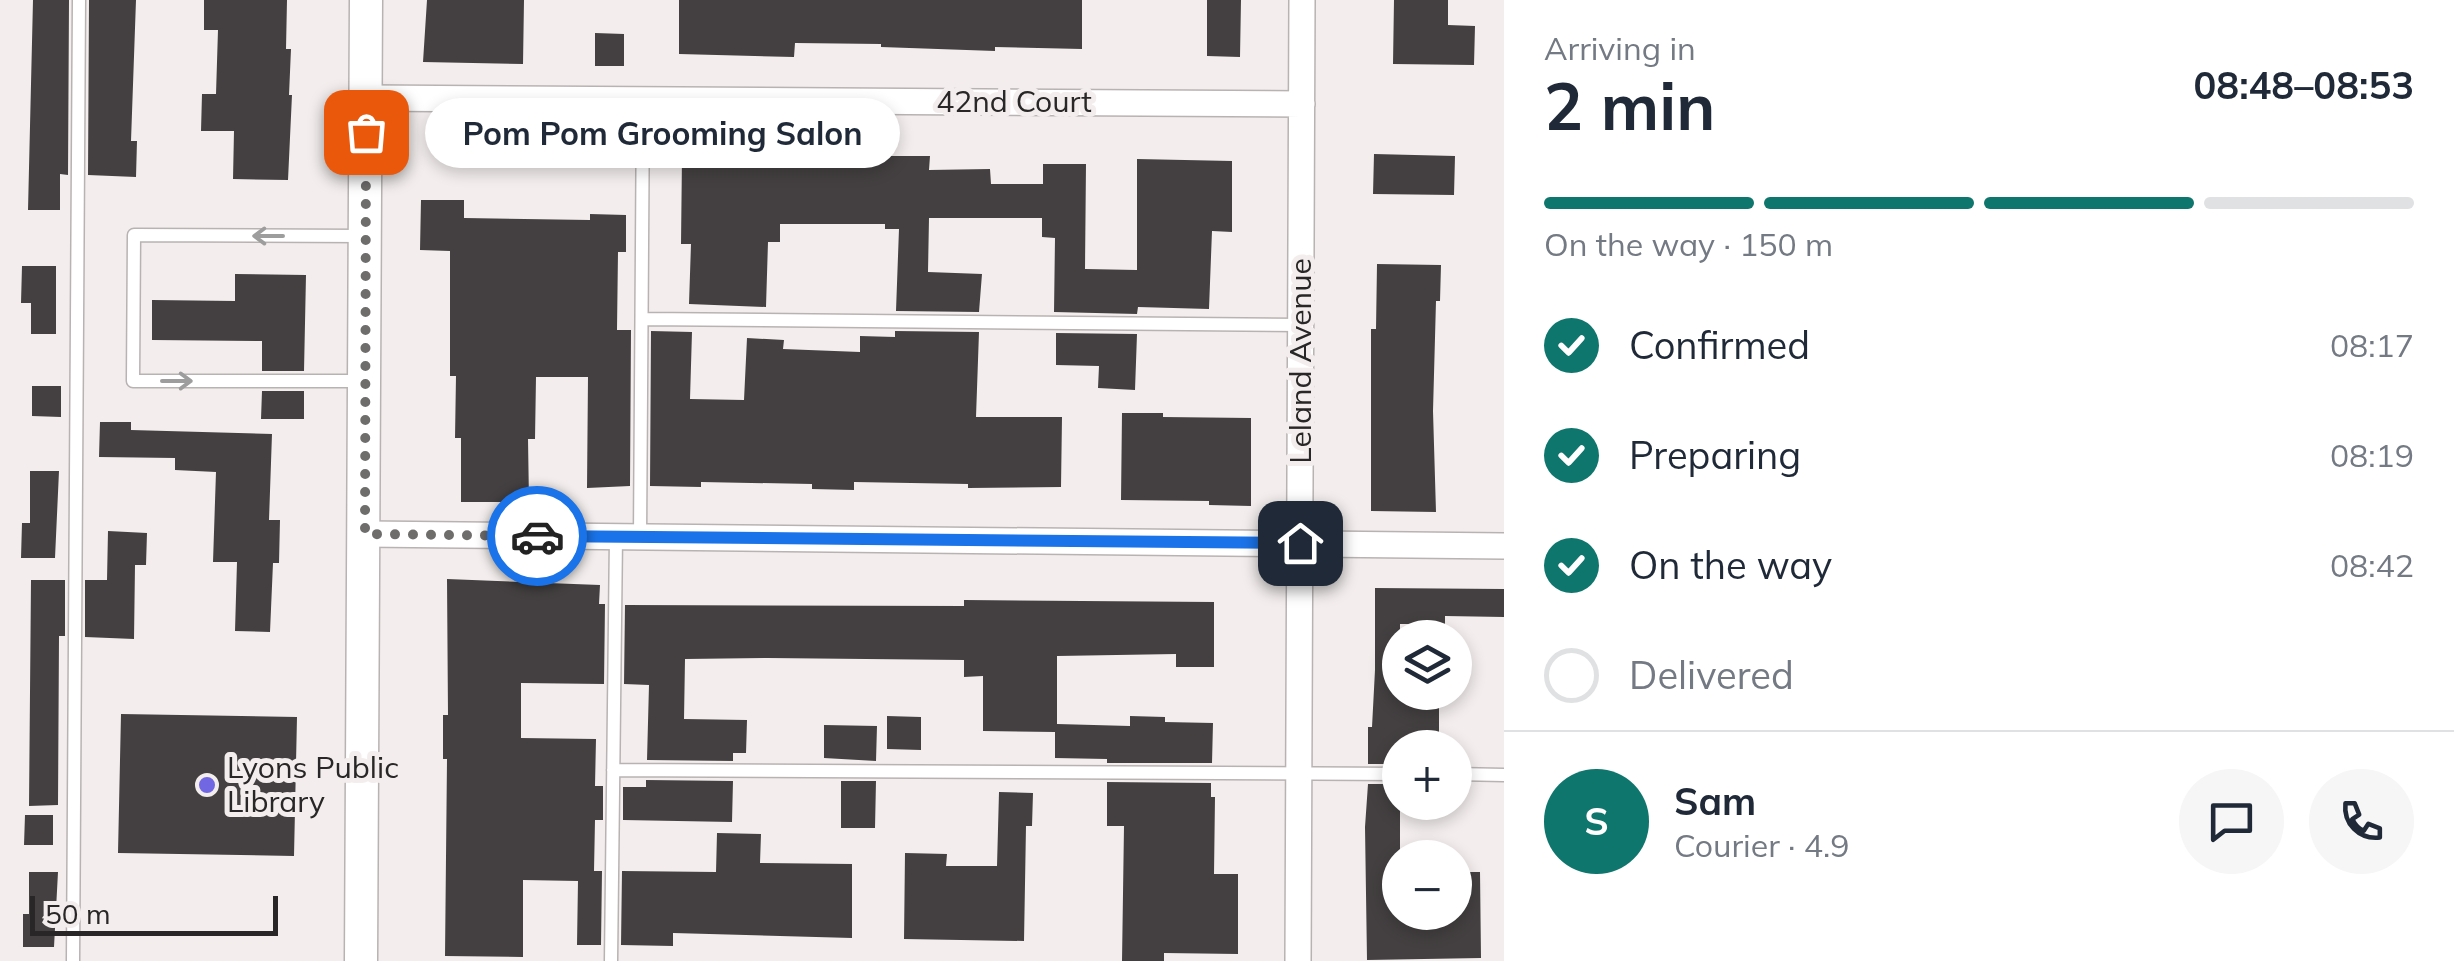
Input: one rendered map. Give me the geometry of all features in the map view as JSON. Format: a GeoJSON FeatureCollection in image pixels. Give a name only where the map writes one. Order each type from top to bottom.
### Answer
{"type":"FeatureCollection","features":[{"type":"Feature","properties":{"kind":"street"},"geometry":{"type":"LineString","coordinates":[[361,961],[366,0]]}},
{"type":"Feature","properties":{"kind":"street","name":"Leland Avenue"},"geometry":{"type":"LineString","coordinates":[[1298,961],[1302,0]]}},
{"type":"Feature","properties":{"kind":"street","name":"42nd Court"},"geometry":{"type":"LineString","coordinates":[[366,98],[1302,104]]}},
{"type":"Feature","properties":{"kind":"street"},"geometry":{"type":"LineString","coordinates":[[365,534],[1504,546]]}},
{"type":"Feature","properties":{"kind":"lane"},"geometry":{"type":"LineString","coordinates":[[72,961],[79,0]]}},
{"type":"Feature","properties":{"kind":"lane"},"geometry":{"type":"LineString","coordinates":[[611,961],[613,770],[642,319],[643,100]]}},
{"type":"Feature","properties":{"kind":"lane"},"geometry":{"type":"LineString","coordinates":[[366,236],[134,235],[134,381],[366,382]]}},
{"type":"Feature","properties":{"kind":"lane"},"geometry":{"type":"LineString","coordinates":[[642,319],[1301,325]]}},
{"type":"Feature","properties":{"kind":"lane"},"geometry":{"type":"LineString","coordinates":[[613,770],[1382,774]]}},
{"type":"Feature","properties":{"kind":"lane"},"geometry":{"type":"LineString","coordinates":[[1472,774],[1504,775]]}},
{"type":"Feature","properties":{"kind":"building"},"geometry":{"type":"Polygon","coordinates":[[[33,0],[69,0],[68,175],[60,174],[60,210],[28,210],[33,0]]]}},
{"type":"Feature","properties":{"kind":"building"},"geometry":{"type":"Polygon","coordinates":[[[89,0],[136,0],[131,141],[137,141],[136,177],[88,175],[89,0]]]}},
{"type":"Feature","properties":{"kind":"building"},"geometry":{"type":"Polygon","coordinates":[[[204,0],[287,0],[286,49],[291,49],[292,95],[288,180],[233,179],[234,131],[201,131],[202,94],[216,94],[218,30],[204,30],[204,0]]]}},
{"type":"Feature","properties":{"kind":"building"},"geometry":{"type":"Polygon","coordinates":[[[427,0],[524,0],[523,64],[423,62],[427,0]]]}},
{"type":"Feature","properties":{"kind":"building"},"geometry":{"type":"Polygon","coordinates":[[[679,0],[1082,0],[1082,49],[995,47],[995,51],[795,43],[794,57],[679,54],[679,0]]]}},
{"type":"Feature","properties":{"kind":"building"},"geometry":{"type":"Polygon","coordinates":[[[1207,0],[1241,0],[1240,57],[1207,56],[1207,0]]]}},
{"type":"Feature","properties":{"kind":"building"},"geometry":{"type":"Polygon","coordinates":[[[1394,0],[1448,0],[1448,25],[1475,26],[1474,65],[1393,64],[1394,0]]]}},
{"type":"Feature","properties":{"kind":"building"},"geometry":{"type":"Polygon","coordinates":[[[595,33],[624,34],[624,66],[595,66],[595,33]]]}},
{"type":"Feature","properties":{"kind":"building"},"geometry":{"type":"Polygon","coordinates":[[[809,150],[858,150],[858,156],[930,156],[929,170],[990,169],[991,184],[1043,184],[1043,164],[1086,164],[1085,269],[1137,270],[1137,159],[1232,161],[1232,232],[1212,231],[1209,309],[1138,307],[1137,314],[1054,312],[1055,238],[1042,237],[1042,218],[929,218],[928,272],[982,274],[979,312],[896,311],[899,229],[885,229],[885,224],[780,224],[780,242],[768,242],[766,307],[689,304],[691,244],[681,244],[682,156],[809,155],[809,150]]]}},
{"type":"Feature","properties":{"kind":"building"},"geometry":{"type":"Polygon","coordinates":[[[1374,154],[1455,156],[1454,195],[1373,194],[1374,154]]]}},
{"type":"Feature","properties":{"kind":"building"},"geometry":{"type":"Polygon","coordinates":[[[421,200],[464,200],[464,218],[590,220],[590,214],[626,215],[626,252],[618,252],[617,330],[631,330],[630,486],[587,488],[588,377],[536,377],[535,439],[528,439],[529,502],[461,502],[461,438],[455,438],[456,376],[450,376],[450,251],[420,250],[421,200]]]}},
{"type":"Feature","properties":{"kind":"building"},"geometry":{"type":"Polygon","coordinates":[[[1377,264],[1441,265],[1440,301],[1436,301],[1433,411],[1436,512],[1371,511],[1371,329],[1376,329],[1377,264]]]}},
{"type":"Feature","properties":{"kind":"building"},"geometry":{"type":"Polygon","coordinates":[[[22,266],[56,266],[56,334],[31,334],[31,303],[21,303],[22,266]]]}},
{"type":"Feature","properties":{"kind":"building"},"geometry":{"type":"Polygon","coordinates":[[[235,274],[306,275],[304,371],[262,371],[262,341],[152,340],[152,300],[235,301],[235,274]]]}},
{"type":"Feature","properties":{"kind":"building"},"geometry":{"type":"Polygon","coordinates":[[[651,331],[692,332],[690,399],[744,400],[747,338],[784,340],[783,349],[860,352],[860,336],[895,337],[895,331],[979,332],[976,417],[1062,417],[1061,487],[968,488],[968,484],[854,482],[854,490],[812,489],[812,484],[701,482],[701,487],[650,486],[651,331]]]}},
{"type":"Feature","properties":{"kind":"building"},"geometry":{"type":"Polygon","coordinates":[[[1056,333],[1137,334],[1135,390],[1098,388],[1099,366],[1056,365],[1056,333]]]}},
{"type":"Feature","properties":{"kind":"building"},"geometry":{"type":"Polygon","coordinates":[[[32,386],[61,386],[61,417],[32,416],[32,386]]]}},
{"type":"Feature","properties":{"kind":"building"},"geometry":{"type":"Polygon","coordinates":[[[262,391],[304,391],[304,419],[261,419],[262,391]]]}},
{"type":"Feature","properties":{"kind":"building"},"geometry":{"type":"Polygon","coordinates":[[[1122,413],[1251,418],[1251,506],[1209,505],[1209,501],[1121,500],[1122,413]]]}},
{"type":"Feature","properties":{"kind":"building"},"geometry":{"type":"Polygon","coordinates":[[[100,422],[131,422],[131,430],[272,434],[269,520],[280,520],[279,563],[273,563],[270,632],[235,631],[237,562],[213,562],[216,472],[175,470],[175,458],[99,457],[100,422]]]}},
{"type":"Feature","properties":{"kind":"building"},"geometry":{"type":"Polygon","coordinates":[[[30,471],[59,471],[55,558],[21,558],[22,523],[30,523],[30,471]]]}},
{"type":"Feature","properties":{"kind":"building"},"geometry":{"type":"Polygon","coordinates":[[[108,531],[147,533],[146,565],[135,565],[134,639],[85,637],[85,580],[107,580],[108,531]]]}},
{"type":"Feature","properties":{"kind":"building"},"geometry":{"type":"Polygon","coordinates":[[[447,579],[600,585],[599,604],[605,604],[604,684],[521,683],[521,738],[596,739],[595,786],[603,786],[603,820],[595,820],[594,871],[602,871],[601,945],[577,945],[578,881],[523,880],[523,957],[445,956],[447,759],[443,759],[443,715],[448,715],[447,579]]]}},
{"type":"Feature","properties":{"kind":"building"},"geometry":{"type":"Polygon","coordinates":[[[31,580],[65,580],[65,636],[59,636],[58,805],[29,806],[31,580]]]}},
{"type":"Feature","properties":{"kind":"building"},"geometry":{"type":"Polygon","coordinates":[[[1375,588],[1504,589],[1504,617],[1382,620],[1382,710],[1439,710],[1439,730],[1382,730],[1382,764],[1368,764],[1375,670],[1375,588]]]}},
{"type":"Feature","properties":{"kind":"building"},"geometry":{"type":"Polygon","coordinates":[[[964,600],[1214,602],[1214,667],[1176,667],[1176,654],[1057,656],[1057,724],[1130,726],[1130,716],[1165,717],[1165,722],[1213,723],[1212,763],[1107,763],[1107,759],[1055,758],[1055,732],[983,731],[983,676],[964,677],[964,660],[768,658],[685,659],[684,719],[747,720],[746,753],[733,753],[733,761],[647,760],[649,685],[624,684],[625,605],[964,606],[964,600]]]}},
{"type":"Feature","properties":{"kind":"building","name":"Lyons Public Library"},"geometry":{"type":"Polygon","coordinates":[[[121,714],[297,717],[294,856],[118,853],[121,714]]]}},
{"type":"Feature","properties":{"kind":"building"},"geometry":{"type":"Polygon","coordinates":[[[887,716],[921,717],[921,750],[887,749],[887,716]]]}},
{"type":"Feature","properties":{"kind":"building"},"geometry":{"type":"Polygon","coordinates":[[[824,725],[877,726],[876,761],[824,758],[824,725]]]}},
{"type":"Feature","properties":{"kind":"building"},"geometry":{"type":"Polygon","coordinates":[[[646,780],[733,781],[732,822],[623,820],[623,787],[646,787],[646,780]]]}},
{"type":"Feature","properties":{"kind":"building"},"geometry":{"type":"Polygon","coordinates":[[[841,781],[876,781],[875,828],[841,828],[841,781]]]}},
{"type":"Feature","properties":{"kind":"building"},"geometry":{"type":"Polygon","coordinates":[[[1107,782],[1211,783],[1211,797],[1215,797],[1214,874],[1238,874],[1238,954],[1164,953],[1164,961],[1122,961],[1124,826],[1107,826],[1107,782]]]}},
{"type":"Feature","properties":{"kind":"building"},"geometry":{"type":"Polygon","coordinates":[[[1368,784],[1382,784],[1382,820],[1400,820],[1400,840],[1382,840],[1382,930],[1472,930],[1472,872],[1480,872],[1481,958],[1367,960],[1368,784]]]}},
{"type":"Feature","properties":{"kind":"building"},"geometry":{"type":"Polygon","coordinates":[[[999,792],[1033,793],[1032,826],[1026,826],[1024,941],[904,939],[905,853],[947,854],[946,866],[997,866],[999,792]]]}},
{"type":"Feature","properties":{"kind":"building"},"geometry":{"type":"Polygon","coordinates":[[[25,815],[53,815],[53,845],[24,845],[25,815]]]}},
{"type":"Feature","properties":{"kind":"building"},"geometry":{"type":"Polygon","coordinates":[[[717,833],[761,834],[760,863],[852,864],[852,938],[673,933],[673,946],[621,945],[622,871],[716,872],[717,833]]]}},
{"type":"Feature","properties":{"kind":"building"},"geometry":{"type":"Polygon","coordinates":[[[29,872],[58,872],[54,947],[23,947],[23,914],[29,914],[29,872]]]}},
{"type":"Feature","properties":{"kind":"way so far"},"geometry":{"type":"LineString","coordinates":[[366,132],[365,534],[537,536]]}},
{"type":"Feature","properties":{"kind":"place","name":"Pom Pom Grooming Salon"},"geometry":{"type":"Point","coordinates":[366,132]}},
{"type":"Feature","properties":{"kind":"place","name":"Lyons Public Library"},"geometry":{"type":"Point","coordinates":[207,785]}},
{"type":"Feature","properties":{"kind":"route"},"geometry":{"type":"LineString","coordinates":[[537,536],[1300,543]]}}]}
